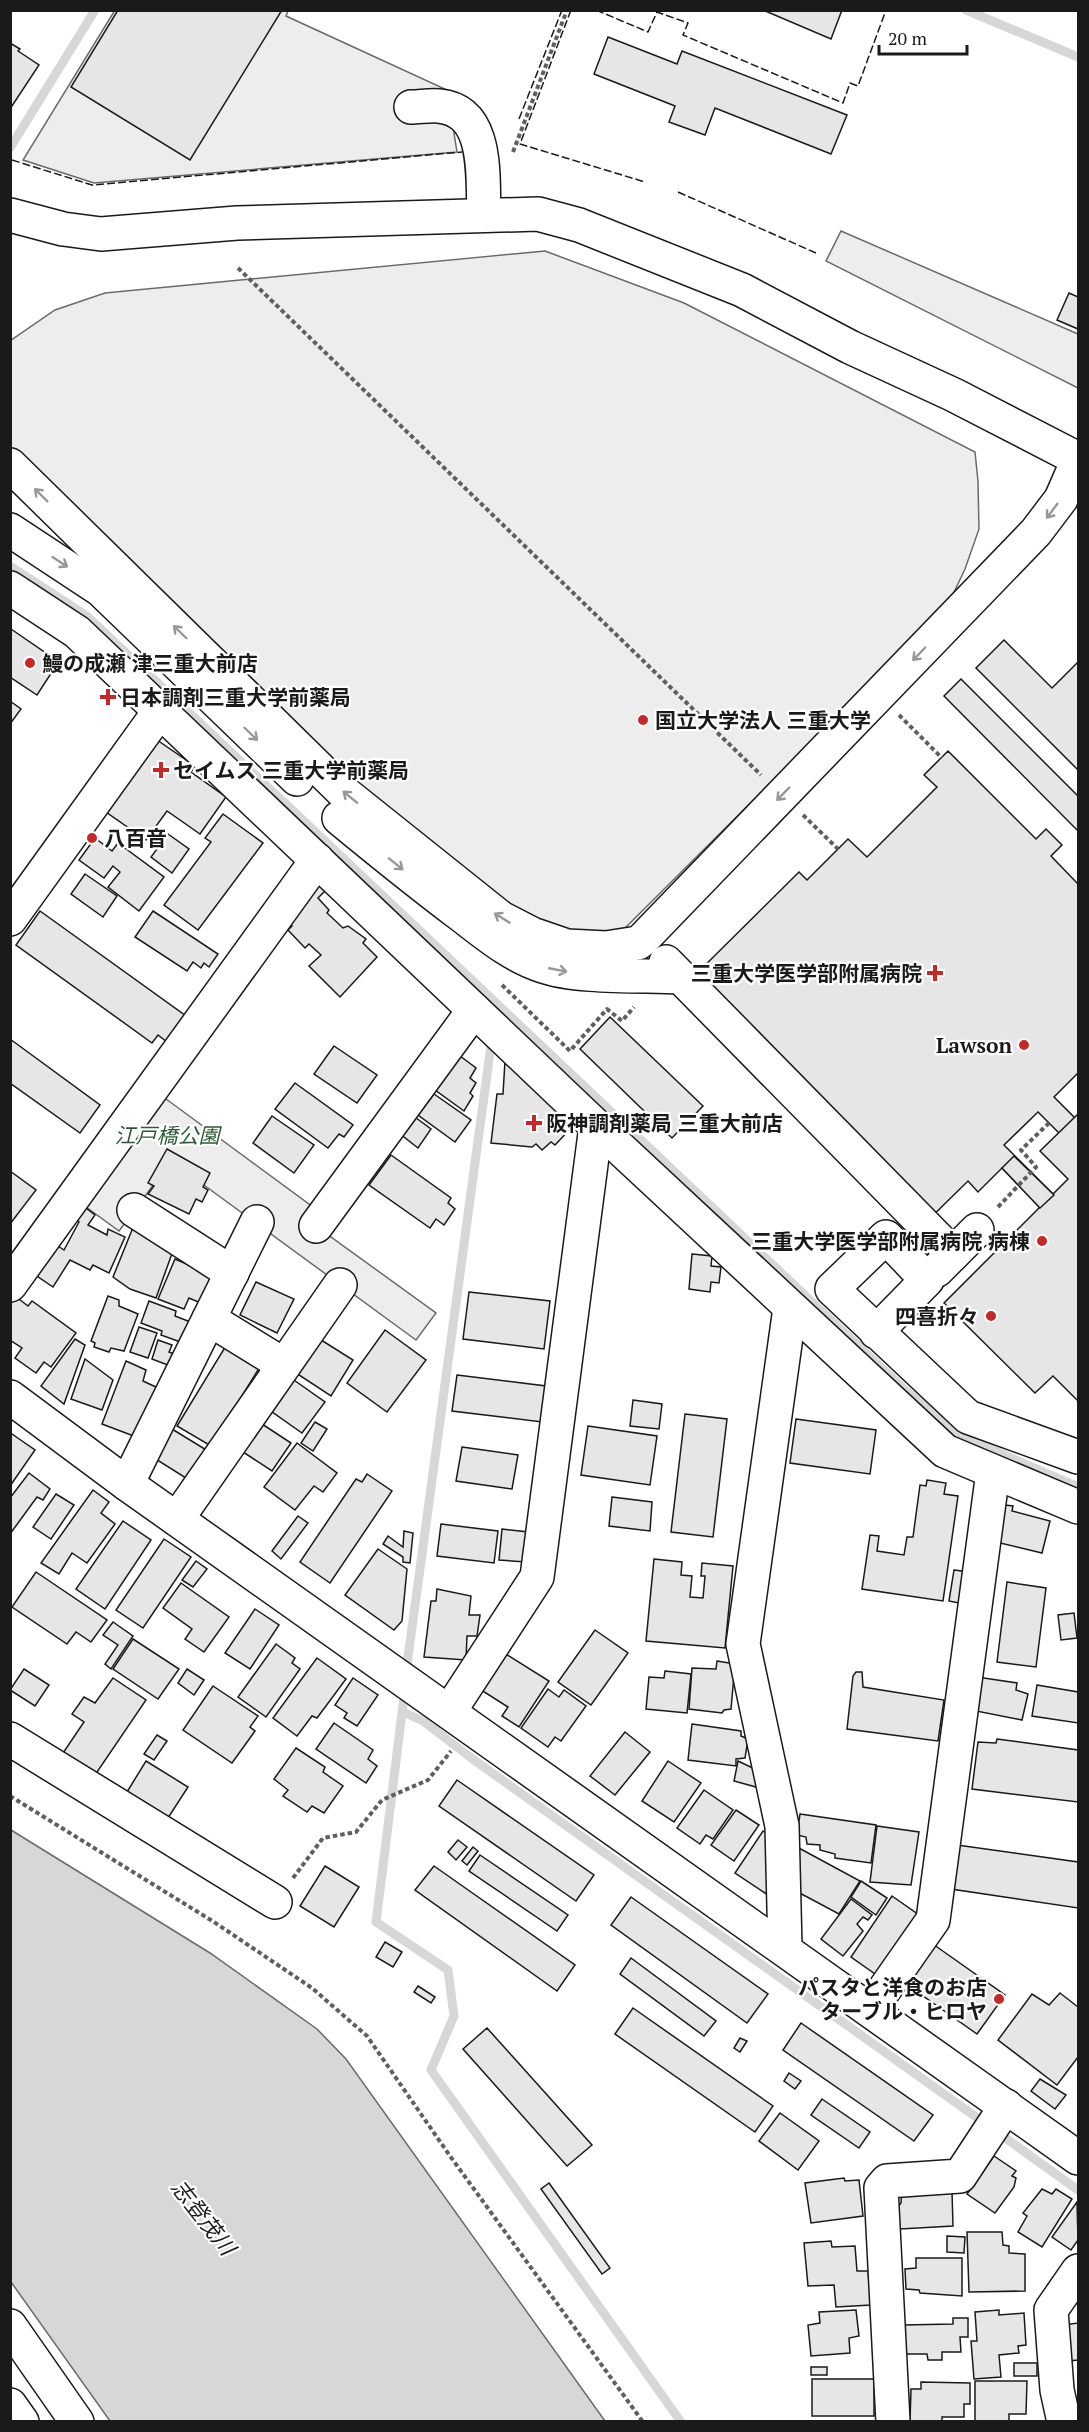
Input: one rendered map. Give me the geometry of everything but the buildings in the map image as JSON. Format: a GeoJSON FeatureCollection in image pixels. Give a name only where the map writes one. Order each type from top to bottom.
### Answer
{"type":"FeatureCollection","features":[{"type":"Feature","properties":{"kind":"street"},"geometry":{"type":"LineString","coordinates":[[411,107],[441,106],[465,117],[473,125],[479,143],[484,214]]}},
{"type":"Feature","properties":{"kind":"street"},"geometry":{"type":"LineString","coordinates":[[10,214],[63,229],[101,234],[237,223],[538,214],[569,222],[742,290],[850,347],[954,394],[1078,460],[1061,499],[1036,532],[643,939],[638,943],[606,948],[567,946],[532,934],[501,918],[342,791],[10,465]]}},
{"type":"Feature","properties":{"kind":"street"},"geometry":{"type":"LineString","coordinates":[[10,530],[101,590],[327,808],[505,948],[544,967],[567,971],[680,977]]}},
{"type":"Feature","properties":{"kind":"street"},"geometry":{"type":"LineString","coordinates":[[10,588],[77,632],[596,1126],[945,1451],[1078,1507]]}},
{"type":"Feature","properties":{"kind":"street"},"geometry":{"type":"LineString","coordinates":[[10,920],[159,712]]}},
{"type":"Feature","properties":{"kind":"street"},"geometry":{"type":"LineString","coordinates":[[10,1285],[317,860]]}},
{"type":"Feature","properties":{"kind":"street"},"geometry":{"type":"LineString","coordinates":[[643,939],[953,1254]]}},
{"type":"Feature","properties":{"kind":"street"},"geometry":{"type":"LineString","coordinates":[[316,1226],[474,1010]]}},
{"type":"Feature","properties":{"kind":"street"},"geometry":{"type":"LineString","coordinates":[[459,1719],[537,1577],[596,1126]]}},
{"type":"Feature","properties":{"kind":"street"},"geometry":{"type":"LineString","coordinates":[[134,1210],[232,1273]]}},
{"type":"Feature","properties":{"kind":"street"},"geometry":{"type":"LineString","coordinates":[[127,1484],[257,1222]]}},
{"type":"Feature","properties":{"kind":"street"},"geometry":{"type":"LineString","coordinates":[[876,1332],[977,1230]]}},
{"type":"Feature","properties":{"kind":"street"},"geometry":{"type":"LineString","coordinates":[[927,1280],[886,1237],[832,1289],[968,1417],[1078,1458]]}},
{"type":"Feature","properties":{"kind":"street"},"geometry":{"type":"LineString","coordinates":[[177,1519],[340,1285]]}},
{"type":"Feature","properties":{"kind":"street"},"geometry":{"type":"LineString","coordinates":[[785,1948],[782,1826],[743,1644],[790,1308]]}},
{"type":"Feature","properties":{"kind":"street"},"geometry":{"type":"LineString","coordinates":[[209,1319],[284,1365]]}},
{"type":"Feature","properties":{"kind":"street"},"geometry":{"type":"LineString","coordinates":[[10,1397],[127,1484],[785,1948],[1078,2158]]}},
{"type":"Feature","properties":{"kind":"street"},"geometry":{"type":"LineString","coordinates":[[870,2010],[933,1920],[993,1472]]}},
{"type":"Feature","properties":{"kind":"street"},"geometry":{"type":"LineString","coordinates":[[10,1739],[275,1902]]}},
{"type":"Feature","properties":{"kind":"street"},"geometry":{"type":"LineString","coordinates":[[893,2421],[881,2188],[887,2181],[960,2176],[1006,2106]]}},
{"type":"Feature","properties":{"kind":"street"},"geometry":{"type":"LineString","coordinates":[[1064,2421],[1057,2390],[1050,2310],[1078,2271]]}},
{"type":"Feature","properties":{"kind":"street"},"geometry":{"type":"LineString","coordinates":[[10,2326],[77,2421]]}},
{"type":"Feature","properties":{"kind":"street"},"geometry":{"type":"LineString","coordinates":[[10,2405],[22,2421]]}},
{"type":"Feature","properties":{"kind":"path"},"geometry":{"type":"LineString","coordinates":[[512,153],[567,10]]}},
{"type":"Feature","properties":{"kind":"path"},"geometry":{"type":"LineString","coordinates":[[238,268],[769,782]]}},
{"type":"Feature","properties":{"kind":"path"},"geometry":{"type":"LineString","coordinates":[[896,713],[942,758]]}},
{"type":"Feature","properties":{"kind":"path"},"geometry":{"type":"LineString","coordinates":[[795,807],[838,849]]}},
{"type":"Feature","properties":{"kind":"path"},"geometry":{"type":"LineString","coordinates":[[497,980],[570,1051],[607,1009],[622,1021],[628,1013]]}},
{"type":"Feature","properties":{"kind":"path"},"geometry":{"type":"LineString","coordinates":[[977,1230],[1036,1167],[1021,1150],[1049,1123]]}},
{"type":"Feature","properties":{"kind":"path"},"geometry":{"type":"LineString","coordinates":[[275,1902],[323,1838],[356,1832],[382,1800],[428,1780],[459,1719]]}},
{"type":"Feature","properties":{"kind":"path"},"geometry":{"type":"LineString","coordinates":[[10,1796],[214,1922],[312,1988],[367,2036],[450,2157],[643,2421]]}},
{"type":"Feature","properties":{"kind":"shaded area"},"geometry":{"type":"Polygon","coordinates":[[[115,10],[288,11],[286,16],[447,90],[457,152],[94,183],[23,160],[115,10]]]}},
{"type":"Feature","properties":{"kind":"shaded area"},"geometry":{"type":"Polygon","coordinates":[[[841,231],[1078,334],[1078,388],[826,261],[841,231]]]}},
{"type":"Feature","properties":{"kind":"shaded area"},"geometry":{"type":"Polygon","coordinates":[[[545,251],[684,303],[975,452],[978,481],[979,529],[965,569],[947,607],[617,936],[575,941],[510,914],[348,786],[11,452],[10,341],[55,310],[105,293],[545,251]]]}},
{"type":"Feature","properties":{"kind":"shaded area","name":"江戸橋公園"},"geometry":{"type":"Polygon","coordinates":[[[162,1096],[317,1210],[309,1221],[436,1313],[416,1340],[171,1161],[119,1231],[82,1204],[162,1096]]]}},
{"type":"Feature","properties":{"kind":"water","name":"志登茂川"},"geometry":{"type":"Polygon","coordinates":[[[11,1830],[210,1953],[317,2029],[346,2059],[605,2421],[110,2421],[11,2282],[11,1830]]]}},
{"type":"Feature","properties":{"kind":"waterway"},"geometry":{"type":"LineString","coordinates":[[10,148],[95,10]]}},
{"type":"Feature","properties":{"kind":"waterway"},"geometry":{"type":"LineString","coordinates":[[966,10],[1078,57]]}},
{"type":"Feature","properties":{"kind":"waterway"},"geometry":{"type":"LineString","coordinates":[[10,566],[87,616],[903,1388],[956,1434],[1078,1487]]}},
{"type":"Feature","properties":{"kind":"waterway"},"geometry":{"type":"LineString","coordinates":[[406,1672],[491,1045]]}},
{"type":"Feature","properties":{"kind":"waterway"},"geometry":{"type":"LineString","coordinates":[[405,1689],[376,1922],[448,1970],[454,2016],[431,2070],[681,2422]]}},
{"type":"Feature","properties":{"kind":"waterway"},"geometry":{"type":"LineString","coordinates":[[403,1712],[423,1721],[474,1760],[986,2124]]}},
{"type":"Feature","properties":{"kind":"waterway"},"geometry":{"type":"LineString","coordinates":[[997,2132],[1078,2190]]}},
{"type":"Feature","properties":{"kind":"fence"},"geometry":{"type":"LineString","coordinates":[[519,119],[562,10]]}},
{"type":"Feature","properties":{"kind":"fence"},"geometry":{"type":"LineString","coordinates":[[571,10],[520,144],[645,182]]}},
{"type":"Feature","properties":{"kind":"fence"},"geometry":{"type":"LineString","coordinates":[[596,10],[648,32],[657,12],[688,23],[683,35],[843,103],[850,83],[858,86],[886,10]]}},
{"type":"Feature","properties":{"kind":"fence"},"geometry":{"type":"LineString","coordinates":[[12,160],[92,185],[462,152]]}},
{"type":"Feature","properties":{"kind":"fence"},"geometry":{"type":"LineString","coordinates":[[678,192],[816,253]]}},
{"type":"Feature","properties":{"kind":"place","name":"鰻の成瀬 津三重大前店"},"geometry":{"type":"Point","coordinates":[30,663]}},
{"type":"Feature","properties":{"kind":"place","name":"日本調剤三重大学前薬局"},"geometry":{"type":"Point","coordinates":[108,697]}},
{"type":"Feature","properties":{"kind":"place","name":"国立大学法人 三重大学"},"geometry":{"type":"Point","coordinates":[643,720]}},
{"type":"Feature","properties":{"kind":"place","name":"セイムス 三重大学前薬局"},"geometry":{"type":"Point","coordinates":[161,770]}},
{"type":"Feature","properties":{"kind":"place","name":"八百音"},"geometry":{"type":"Point","coordinates":[92,838]}},
{"type":"Feature","properties":{"kind":"place","name":"三重大学医学部附属病院"},"geometry":{"type":"Point","coordinates":[935,973]}},
{"type":"Feature","properties":{"kind":"place","name":"Lawson"},"geometry":{"type":"Point","coordinates":[1024,1045]}},
{"type":"Feature","properties":{"kind":"place","name":"阪神調剤薬局 三重大前店"},"geometry":{"type":"Point","coordinates":[534,1123]}},
{"type":"Feature","properties":{"kind":"place","name":"三重大学医学部附属病院 病棟"},"geometry":{"type":"Point","coordinates":[1042,1241]}},
{"type":"Feature","properties":{"kind":"place","name":"四喜折々"},"geometry":{"type":"Point","coordinates":[991,1316]}},
{"type":"Feature","properties":{"kind":"place","name":"パスタと洋食のお店 ターブル・ヒロヤ"},"geometry":{"type":"Point","coordinates":[999,1999]}}]}
